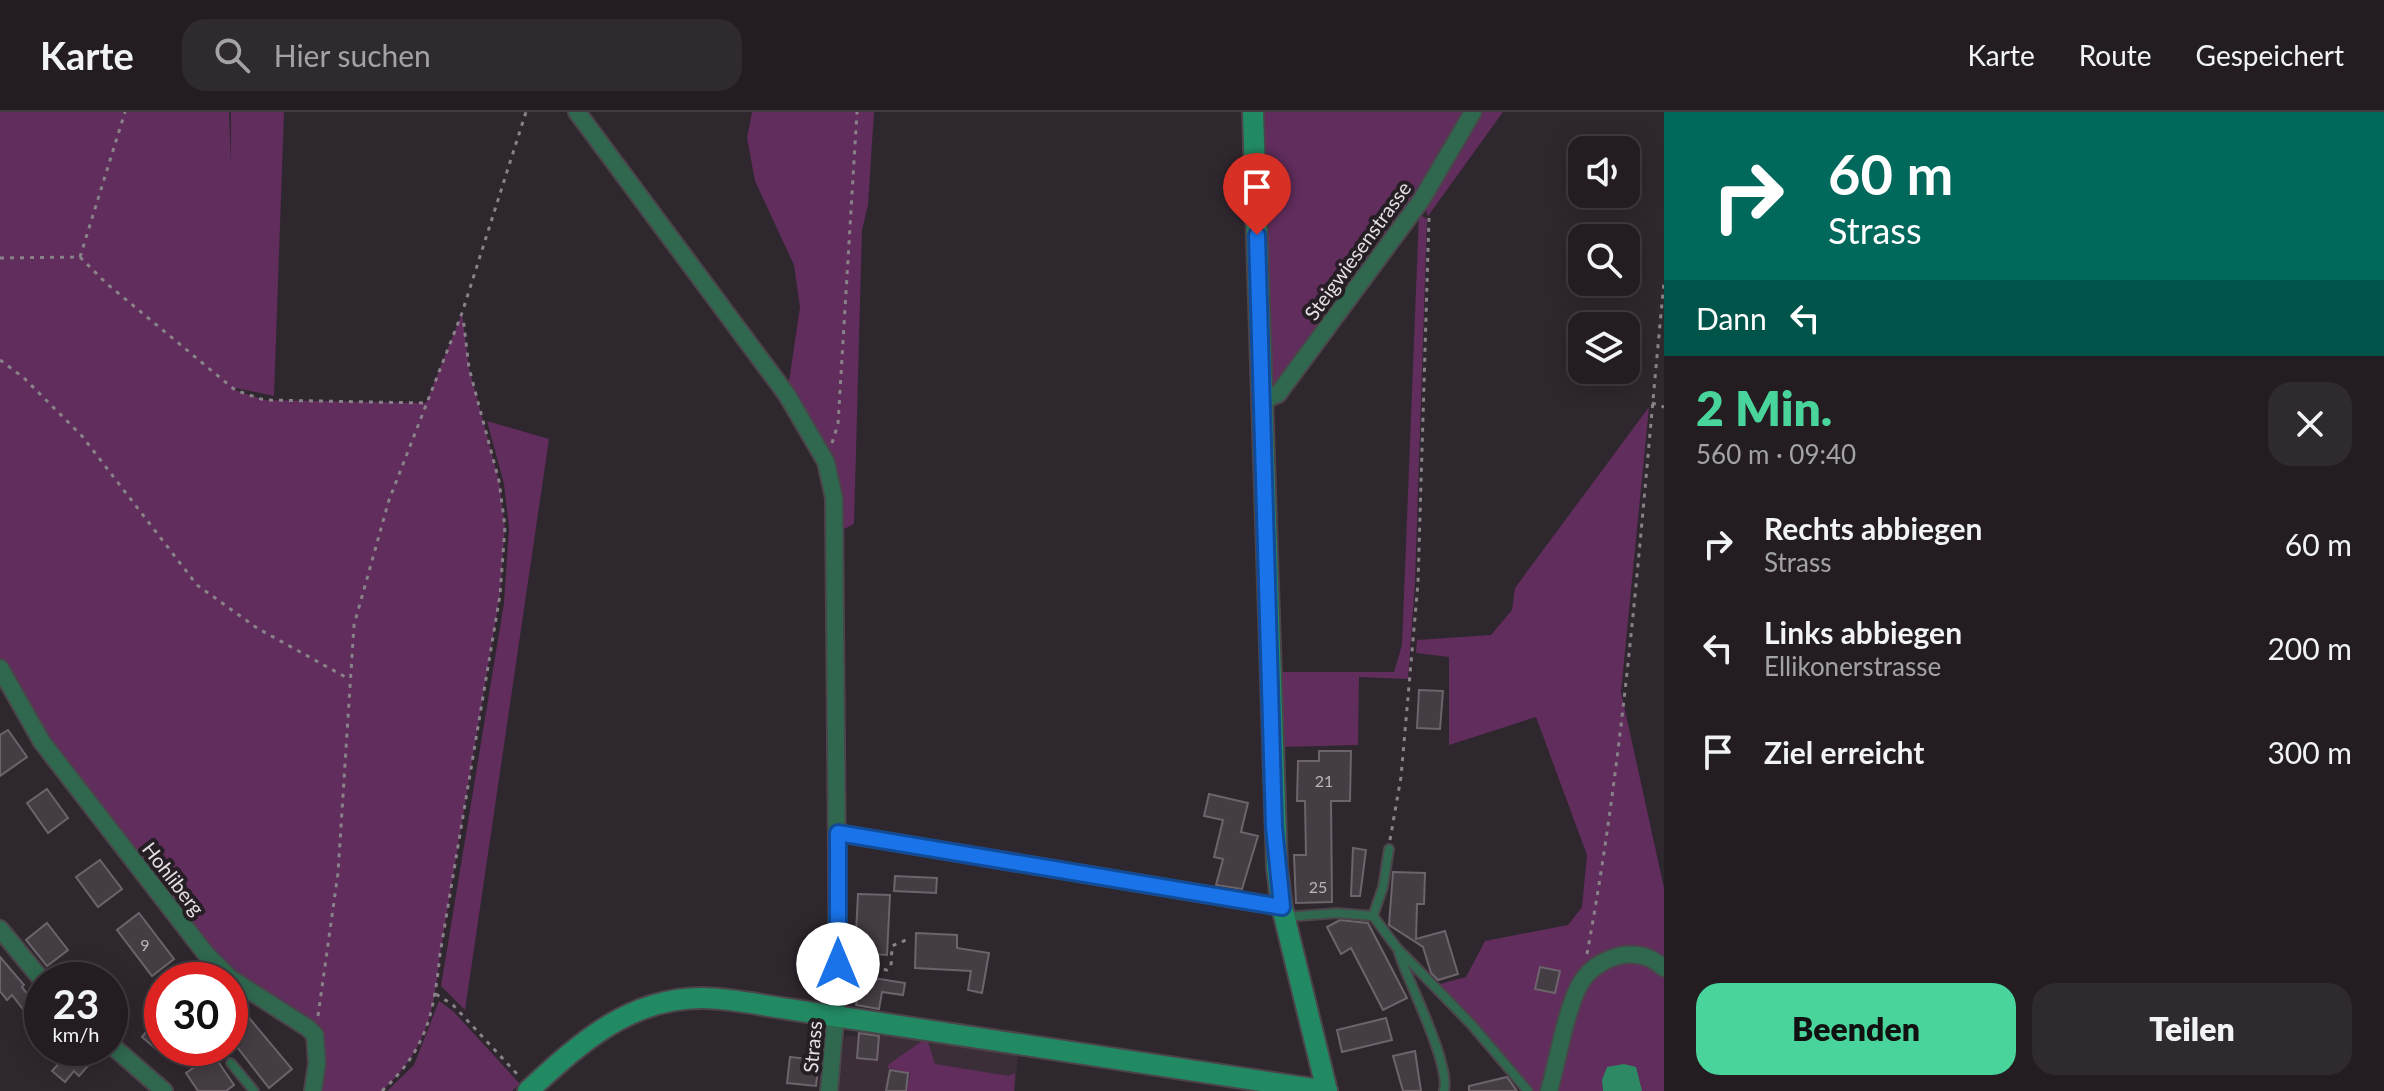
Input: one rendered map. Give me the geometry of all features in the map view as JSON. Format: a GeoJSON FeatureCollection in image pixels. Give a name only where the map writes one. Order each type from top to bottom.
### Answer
{"type":"FeatureCollection","features":[{"type":"Feature","properties":{"kind":"street","name":"Strass"},"geometry":{"type":"LineString","coordinates":[[577,112],[787,395],[826,462],[834,498],[838,833],[838,964],[829,1091]]}},
{"type":"Feature","properties":{"kind":"street"},"geometry":{"type":"LineString","coordinates":[[529,1090],[577,1046],[609,1023],[650,1005],[703,998],[1327,1091],[1283,912],[1274,827],[1253,112]]}},
{"type":"Feature","properties":{"kind":"street","name":"Steigwiesenstrasse"},"geometry":{"type":"LineString","coordinates":[[1262,401],[1278,394],[1422,199],[1473,112]]}},
{"type":"Feature","properties":{"kind":"street","name":"Hohliberg"},"geometry":{"type":"LineString","coordinates":[[0,668],[42,742],[206,954],[230,978],[315,1035]]}},
{"type":"Feature","properties":{"kind":"street"},"geometry":{"type":"LineString","coordinates":[[838,833],[1283,912]]}},
{"type":"Feature","properties":{"kind":"street"},"geometry":{"type":"LineString","coordinates":[[0,929],[27,962]]}},
{"type":"Feature","properties":{"kind":"street"},"geometry":{"type":"LineString","coordinates":[[1549,1091],[1574,997],[1582,981],[1598,964],[1616,957],[1636,954],[1653,959],[1664,968]]}},
{"type":"Feature","properties":{"kind":"street"},"geometry":{"type":"LineString","coordinates":[[313,1091],[317,1063],[315,1035]]}},
{"type":"Feature","properties":{"kind":"street"},"geometry":{"type":"LineString","coordinates":[[128,1060],[164,1091]]}},
{"type":"Feature","properties":{"kind":"lane"},"geometry":{"type":"LineString","coordinates":[[1373,916],[1383,887],[1389,849]]}},
{"type":"Feature","properties":{"kind":"lane"},"geometry":{"type":"LineString","coordinates":[[1283,912],[1373,916],[1397,948],[1472,1025],[1528,1091]]}},
{"type":"Feature","properties":{"kind":"lane"},"geometry":{"type":"LineString","coordinates":[[1397,948],[1433,1040],[1446,1083],[1444,1091]]}},
{"type":"Feature","properties":{"kind":"lane"},"geometry":{"type":"LineString","coordinates":[[233,1066],[254,1091]]}},
{"type":"Feature","properties":{"kind":"path"},"geometry":{"type":"LineString","coordinates":[[80,257],[125,112]]}},
{"type":"Feature","properties":{"kind":"path"},"geometry":{"type":"LineString","coordinates":[[315,1035],[338,873],[349,679],[357,611],[389,500],[462,313],[526,112]]}},
{"type":"Feature","properties":{"kind":"path"},"geometry":{"type":"LineString","coordinates":[[826,462],[838,424],[857,112]]}},
{"type":"Feature","properties":{"kind":"path"},"geometry":{"type":"LineString","coordinates":[[1389,849],[1401,777],[1418,583],[1430,230],[1422,199]]}},
{"type":"Feature","properties":{"kind":"path"},"geometry":{"type":"LineString","coordinates":[[0,258],[80,257],[106,283],[235,390],[264,400],[426,403]]}},
{"type":"Feature","properties":{"kind":"path"},"geometry":{"type":"LineString","coordinates":[[1582,981],[1611,806],[1664,283]]}},
{"type":"Feature","properties":{"kind":"path"},"geometry":{"type":"LineString","coordinates":[[382,1091],[411,1062],[436,994],[500,595],[505,527],[499,481],[469,368],[462,313]]}},
{"type":"Feature","properties":{"kind":"path"},"geometry":{"type":"LineString","coordinates":[[0,360],[24,378],[82,436],[197,585],[257,628],[349,679]]}},
{"type":"Feature","properties":{"kind":"path"},"geometry":{"type":"LineString","coordinates":[[1652,403],[1664,407]]}},
{"type":"Feature","properties":{"kind":"path"},"geometry":{"type":"LineString","coordinates":[[838,964],[887,970],[891,967],[892,946],[906,940]]}},
{"type":"Feature","properties":{"kind":"path"},"geometry":{"type":"LineString","coordinates":[[436,994],[453,1005],[529,1090]]}},
{"type":"Feature","properties":{"kind":"shaded area"},"geometry":{"type":"Polygon","coordinates":[[[0,112],[229,112],[231,164],[231,112],[284,112],[274,396],[235,390],[264,400],[426,403],[462,313],[469,368],[499,481],[505,527],[500,595],[435,994],[419,1045],[382,1091],[313,1091],[315,1035],[248,990],[248,962],[217,962],[42,742],[0,668],[0,112]]]}},
{"type":"Feature","properties":{"kind":"shaded area"},"geometry":{"type":"Polygon","coordinates":[[[752,112],[874,112],[868,205],[862,230],[854,524],[834,534],[834,498],[787,395],[800,307],[794,265],[755,181],[747,138],[752,112]]]}},
{"type":"Feature","properties":{"kind":"shaded area"},"geometry":{"type":"Polygon","coordinates":[[[1253,112],[1503,112],[1428,216],[1422,200],[1278,394],[1262,401],[1253,112]]]}},
{"type":"Feature","properties":{"kind":"shaded area"},"geometry":{"type":"Polygon","coordinates":[[[1419,214],[1427,219],[1415,582],[1408,679],[1359,677],[1358,745],[1281,747],[1279,672],[1394,672],[1402,645],[1419,214]]]}},
{"type":"Feature","properties":{"kind":"shaded area"},"geometry":{"type":"Polygon","coordinates":[[[1649,407],[1621,692],[1664,888],[1664,1091],[1534,1091],[1478,1025],[1436,985],[1466,977],[1485,941],[1568,925],[1582,907],[1587,855],[1536,717],[1449,745],[1449,657],[1416,653],[1417,640],[1491,635],[1512,610],[1515,588],[1649,407]]]}},
{"type":"Feature","properties":{"kind":"shaded area"},"geometry":{"type":"Polygon","coordinates":[[[487,421],[549,439],[465,1010],[441,986],[504,603],[509,528],[504,484],[487,421]]]}},
{"type":"Feature","properties":{"kind":"shaded area"},"geometry":{"type":"Polygon","coordinates":[[[439,1001],[453,1011],[520,1084],[512,1091],[387,1091],[414,1065],[439,1001]]]}},
{"type":"Feature","properties":{"kind":"shaded area"},"geometry":{"type":"Polygon","coordinates":[[[858,1031],[1018,1055],[1015,1091],[839,1091],[845,1035],[857,1036],[858,1031]]]}},
{"type":"Feature","properties":{"kind":"shaded area"},"geometry":{"type":"Polygon","coordinates":[[[922,1041],[928,1042],[935,1064],[1009,1076],[1015,1073],[1014,1091],[907,1091],[910,1073],[888,1068],[888,1065],[922,1041]]]}},
{"type":"Feature","properties":{"kind":"shaded area"},"geometry":{"type":"Polygon","coordinates":[[[1624,1064],[1636,1067],[1642,1091],[1603,1091],[1602,1080],[1607,1067],[1624,1064]]]}},
{"type":"Feature","properties":{"kind":"building"},"geometry":{"type":"Polygon","coordinates":[[[1419,690],[1443,691],[1440,729],[1417,728],[1419,690]]]}},
{"type":"Feature","properties":{"kind":"building"},"geometry":{"type":"Polygon","coordinates":[[[8,730],[27,757],[0,776],[0,735],[8,730]]]}},
{"type":"Feature","properties":{"kind":"building"},"geometry":{"type":"Polygon","coordinates":[[[1319,751],[1351,751],[1350,801],[1331,801],[1332,902],[1296,903],[1294,855],[1306,855],[1305,801],[1297,801],[1298,761],[1319,761],[1319,751]]]}},
{"type":"Feature","properties":{"kind":"building"},"geometry":{"type":"Polygon","coordinates":[[[47,789],[68,818],[48,833],[27,803],[47,789]]]}},
{"type":"Feature","properties":{"kind":"building"},"geometry":{"type":"Polygon","coordinates":[[[1209,794],[1248,803],[1241,832],[1258,836],[1242,889],[1216,885],[1223,859],[1214,857],[1223,820],[1204,816],[1209,794]]]}},
{"type":"Feature","properties":{"kind":"building"},"geometry":{"type":"Polygon","coordinates":[[[1353,848],[1366,850],[1360,896],[1351,896],[1353,848]]]}},
{"type":"Feature","properties":{"kind":"building"},"geometry":{"type":"Polygon","coordinates":[[[100,860],[122,889],[98,907],[76,877],[100,860]]]}},
{"type":"Feature","properties":{"kind":"building"},"geometry":{"type":"Polygon","coordinates":[[[1393,872],[1425,873],[1424,904],[1417,904],[1416,939],[1445,931],[1458,974],[1438,980],[1431,973],[1423,947],[1389,925],[1393,872]]]}},
{"type":"Feature","properties":{"kind":"building"},"geometry":{"type":"Polygon","coordinates":[[[895,876],[937,878],[936,893],[894,891],[895,876]]]}},
{"type":"Feature","properties":{"kind":"building"},"geometry":{"type":"Polygon","coordinates":[[[858,894],[890,895],[887,955],[855,953],[858,894]]]}},
{"type":"Feature","properties":{"kind":"building"},"geometry":{"type":"Polygon","coordinates":[[[139,913],[174,959],[170,962],[144,962],[144,965],[117,930],[139,913]]]}},
{"type":"Feature","properties":{"kind":"building"},"geometry":{"type":"Polygon","coordinates":[[[1340,920],[1368,923],[1407,998],[1383,1010],[1351,948],[1341,954],[1327,927],[1340,920]]]}},
{"type":"Feature","properties":{"kind":"building"},"geometry":{"type":"Polygon","coordinates":[[[47,923],[68,950],[52,962],[44,962],[26,940],[47,923]]]}},
{"type":"Feature","properties":{"kind":"building"},"geometry":{"type":"Polygon","coordinates":[[[916,933],[957,935],[957,948],[989,953],[982,993],[968,990],[971,971],[915,968],[916,933]]]}},
{"type":"Feature","properties":{"kind":"building"},"geometry":{"type":"Polygon","coordinates":[[[0,957],[24,985],[24,1011],[12,995],[7,1000],[0,991],[0,957]]]}},
{"type":"Feature","properties":{"kind":"building"},"geometry":{"type":"Polygon","coordinates":[[[1540,967],[1560,971],[1555,993],[1535,989],[1540,967]]]}},
{"type":"Feature","properties":{"kind":"building"},"geometry":{"type":"Polygon","coordinates":[[[861,976],[905,983],[903,995],[882,992],[879,1009],[856,1005],[861,976]]]}},
{"type":"Feature","properties":{"kind":"building"},"geometry":{"type":"Polygon","coordinates":[[[248,1017],[292,1069],[269,1088],[248,1061],[248,1017]]]}},
{"type":"Feature","properties":{"kind":"building"},"geometry":{"type":"Polygon","coordinates":[[[1386,1018],[1392,1040],[1342,1052],[1337,1030],[1386,1018]]]}},
{"type":"Feature","properties":{"kind":"building"},"geometry":{"type":"Polygon","coordinates":[[[859,1033],[879,1036],[877,1060],[857,1058],[859,1033]]]}},
{"type":"Feature","properties":{"kind":"building"},"geometry":{"type":"Polygon","coordinates":[[[1415,1051],[1421,1091],[1403,1091],[1393,1056],[1415,1051]]]}},
{"type":"Feature","properties":{"kind":"building"},"geometry":{"type":"Polygon","coordinates":[[[790,1057],[819,1060],[816,1086],[787,1083],[790,1057]]]}},
{"type":"Feature","properties":{"kind":"building"},"geometry":{"type":"Polygon","coordinates":[[[57,1066],[88,1066],[79,1076],[74,1071],[65,1082],[52,1071],[57,1066]]]}},
{"type":"Feature","properties":{"kind":"building"},"geometry":{"type":"Polygon","coordinates":[[[196,1066],[221,1066],[234,1085],[226,1091],[198,1091],[186,1073],[196,1066]]]}},
{"type":"Feature","properties":{"kind":"building"},"geometry":{"type":"Polygon","coordinates":[[[890,1070],[908,1073],[906,1091],[886,1091],[890,1070]]]}},
{"type":"Feature","properties":{"kind":"building"},"geometry":{"type":"Polygon","coordinates":[[[1507,1077],[1517,1091],[1469,1091],[1469,1086],[1507,1077]]]}},
{"type":"Feature","properties":{"kind":"route"},"geometry":{"type":"LineString","coordinates":[[838,964],[838,833],[1282,907],[1274,827],[1257,235]]}}]}
